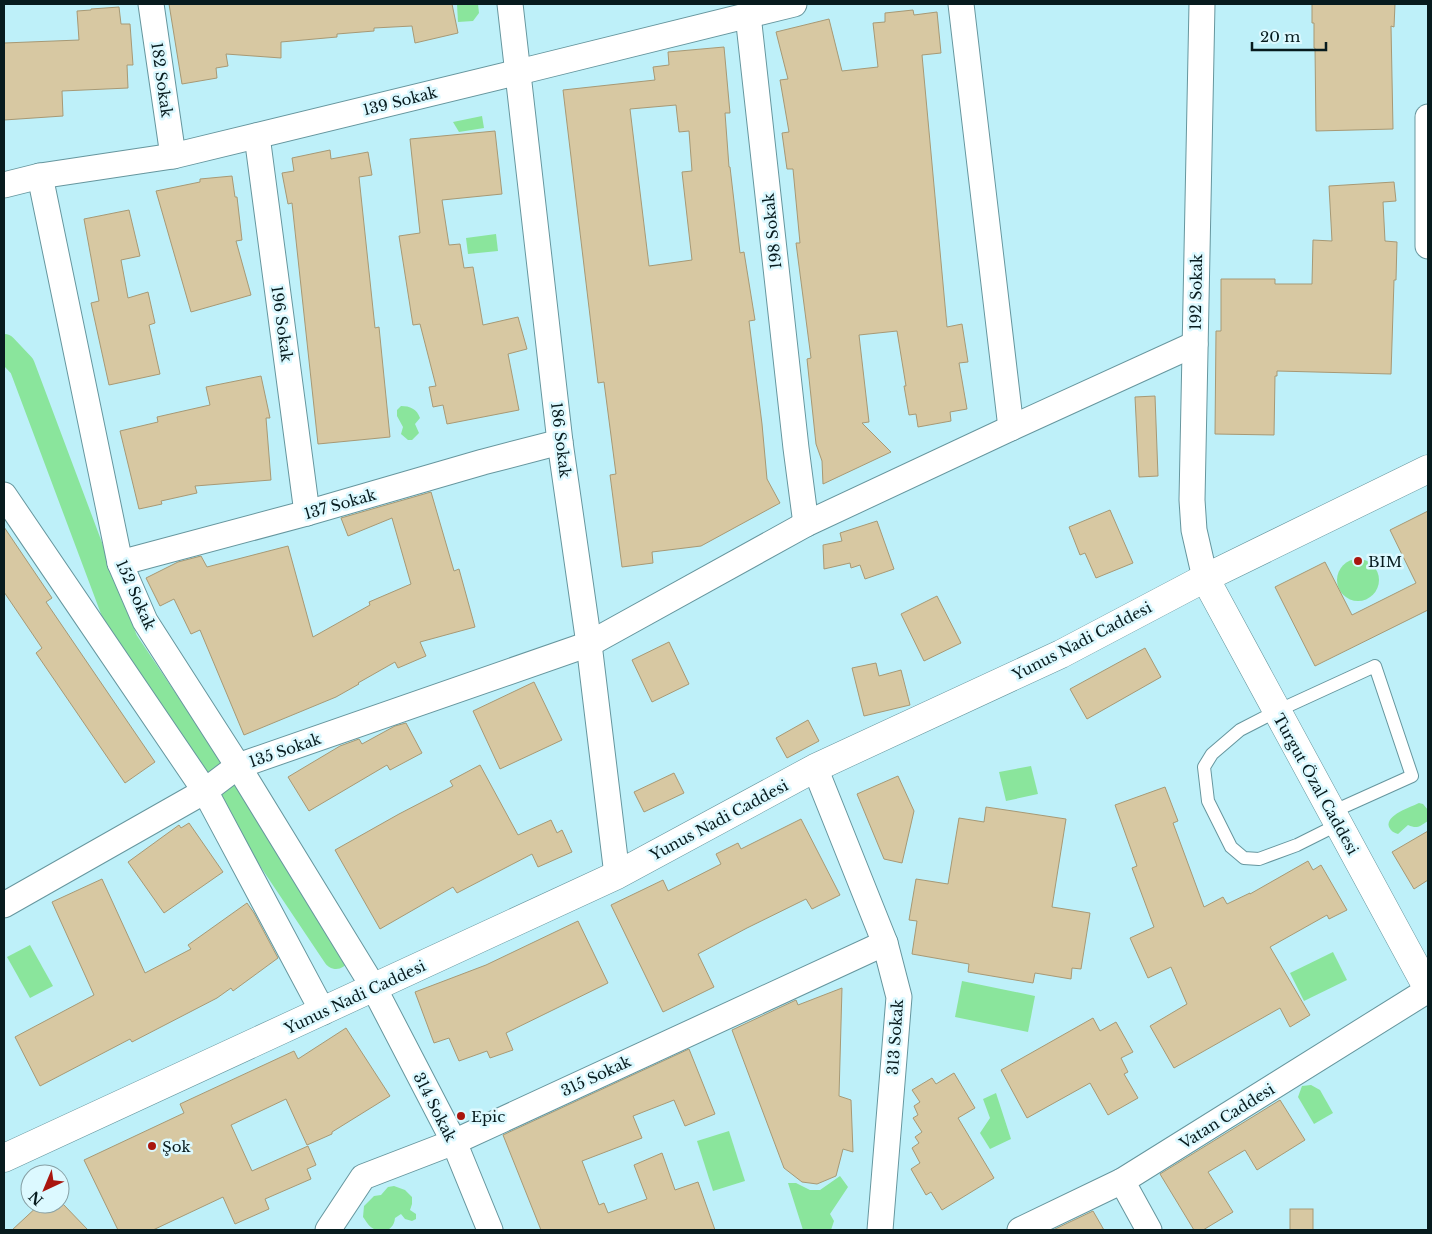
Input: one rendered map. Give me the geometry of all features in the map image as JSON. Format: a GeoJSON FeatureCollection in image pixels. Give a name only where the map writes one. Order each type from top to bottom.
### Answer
{"type":"FeatureCollection","features":[{"type":"Feature","properties":{"kind":"street","name":"182 Sokak"},"geometry":{"type":"LineString","coordinates":[[151,4],[173,156]]}},
{"type":"Feature","properties":{"kind":"street","name":"186 Sokak"},"geometry":{"type":"LineString","coordinates":[[510,4],[560,442],[589,644],[617,875]]}},
{"type":"Feature","properties":{"kind":"street","name":"139 Sokak"},"geometry":{"type":"LineString","coordinates":[[4,186],[40,176],[173,156],[794,4]]}},
{"type":"Feature","properties":{"kind":"street"},"geometry":{"type":"LineString","coordinates":[[961,4],[1011,428]]}},
{"type":"Feature","properties":{"kind":"street","name":"192 Sokak"},"geometry":{"type":"LineString","coordinates":[[1202,4],[1192,500],[1194,530],[1205,578]]}},
{"type":"Feature","properties":{"kind":"street","name":"198 Sokak"},"geometry":{"type":"LineString","coordinates":[[748,15],[806,524]]}},
{"type":"Feature","properties":{"kind":"street"},"geometry":{"type":"LineString","coordinates":[[1428,130],[1428,246]]}},
{"type":"Feature","properties":{"kind":"street","name":"196 Sokak"},"geometry":{"type":"LineString","coordinates":[[257,136],[308,513]]}},
{"type":"Feature","properties":{"kind":"street","name":"152 Sokak"},"geometry":{"type":"LineString","coordinates":[[40,176],[120,564],[145,621],[221,779],[323,1012]]}},
{"type":"Feature","properties":{"kind":"street","name":"135 Sokak"},"geometry":{"type":"LineString","coordinates":[[4,905],[221,779],[589,644],[806,524],[1195,344]]}},
{"type":"Feature","properties":{"kind":"street","name":"137 Sokak"},"geometry":{"type":"LineString","coordinates":[[120,564],[560,442]]}},
{"type":"Feature","properties":{"kind":"street","name":"Yunus Nadi Caddesi"},"geometry":{"type":"LineString","coordinates":[[4,1158],[617,875],[815,768],[1060,654],[1205,578],[1428,469]]}},
{"type":"Feature","properties":{"kind":"street","name":"152 Sokak"},"geometry":{"type":"LineString","coordinates":[[4,494],[221,779],[374,988]]}},
{"type":"Feature","properties":{"kind":"street","name":"Turgut Özal Caddesi"},"geometry":{"type":"LineString","coordinates":[[1205,578],[1428,989]]}},
{"type":"Feature","properties":{"kind":"street","name":"313 Sokak"},"geometry":{"type":"LineString","coordinates":[[815,768],[885,943],[899,998],[880,1230]]}},
{"type":"Feature","properties":{"kind":"street","name":"315 Sokak"},"geometry":{"type":"LineString","coordinates":[[328,1230],[364,1177],[454,1142],[885,943]]}},
{"type":"Feature","properties":{"kind":"street","name":"314 Sokak"},"geometry":{"type":"LineString","coordinates":[[374,988],[454,1142],[490,1230]]}},
{"type":"Feature","properties":{"kind":"street","name":"Vatan Caddesi"},"geometry":{"type":"LineString","coordinates":[[1020,1230],[1122,1182],[1428,989]]}},
{"type":"Feature","properties":{"kind":"street"},"geometry":{"type":"LineString","coordinates":[[1122,1182],[1149,1230]]}},
{"type":"Feature","properties":{"kind":"lane"},"geometry":{"type":"LineString","coordinates":[[1375,666],[1412,776],[1335,818],[1298,845],[1259,859],[1244,858],[1231,847],[1208,801],[1204,767],[1212,754],[1235,734],[1277,711],[1375,666]]}},
{"type":"Feature","properties":{"kind":"shaded area"},"geometry":{"type":"Polygon","coordinates":[[[457,4],[478,4],[479,13],[473,21],[458,22],[457,4]]]}},
{"type":"Feature","properties":{"kind":"shaded area"},"geometry":{"type":"Polygon","coordinates":[[[482,116],[484,128],[459,132],[453,122],[482,116]]]}},
{"type":"Feature","properties":{"kind":"shaded area"},"geometry":{"type":"Polygon","coordinates":[[[496,234],[498,251],[468,254],[466,238],[496,234]]]}},
{"type":"Feature","properties":{"kind":"shaded area"},"geometry":{"type":"Polygon","coordinates":[[[401,406],[413,409],[420,418],[415,424],[419,433],[412,440],[408,440],[401,434],[403,427],[397,416],[397,410],[401,406]]]}},
{"type":"Feature","properties":{"kind":"shaded area"},"geometry":{"type":"Polygon","coordinates":[[[1358,559],[1373,565],[1379,580],[1373,595],[1358,601],[1343,595],[1337,580],[1343,565],[1358,559]]]}},
{"type":"Feature","properties":{"kind":"shaded area"},"geometry":{"type":"Polygon","coordinates":[[[1031,766],[1038,794],[1006,801],[999,772],[1031,766]]]}},
{"type":"Feature","properties":{"kind":"shaded area"},"geometry":{"type":"Polygon","coordinates":[[[1419,803],[1423,804],[1428,810],[1428,821],[1418,827],[1408,825],[1398,834],[1392,831],[1389,827],[1391,819],[1400,812],[1419,803]]]}},
{"type":"Feature","properties":{"kind":"shaded area"},"geometry":{"type":"Polygon","coordinates":[[[30,945],[53,986],[30,998],[7,957],[30,945]]]}},
{"type":"Feature","properties":{"kind":"shaded area"},"geometry":{"type":"Polygon","coordinates":[[[1333,952],[1347,980],[1304,1001],[1290,973],[1333,952]]]}},
{"type":"Feature","properties":{"kind":"shaded area"},"geometry":{"type":"Polygon","coordinates":[[[962,981],[1035,996],[1028,1032],[955,1017],[962,981]]]}},
{"type":"Feature","properties":{"kind":"shaded area"},"geometry":{"type":"Polygon","coordinates":[[[1311,1085],[1320,1090],[1333,1113],[1314,1124],[1298,1097],[1302,1086],[1311,1085]]]}},
{"type":"Feature","properties":{"kind":"shaded area"},"geometry":{"type":"Polygon","coordinates":[[[996,1093],[1011,1139],[990,1149],[980,1133],[990,1118],[983,1099],[996,1093]]]}},
{"type":"Feature","properties":{"kind":"shaded area"},"geometry":{"type":"Polygon","coordinates":[[[729,1131],[745,1181],[713,1191],[697,1141],[729,1131]]]}},
{"type":"Feature","properties":{"kind":"shaded area"},"geometry":{"type":"Polygon","coordinates":[[[840,1176],[848,1187],[830,1214],[834,1221],[831,1230],[803,1230],[788,1183],[796,1183],[810,1190],[820,1190],[840,1176]]]}},
{"type":"Feature","properties":{"kind":"shaded area"},"geometry":{"type":"Polygon","coordinates":[[[394,1186],[405,1190],[412,1197],[410,1210],[416,1214],[416,1219],[412,1221],[405,1219],[401,1214],[395,1218],[393,1225],[388,1230],[374,1229],[363,1217],[364,1206],[374,1196],[381,1195],[388,1187],[394,1186]]]}},
{"type":"Feature","properties":{"kind":"building"},"geometry":{"type":"Polygon","coordinates":[[[169,4],[452,4],[458,33],[415,43],[412,26],[374,28],[374,31],[337,34],[337,37],[281,42],[281,58],[226,54],[228,66],[216,68],[217,78],[182,84],[169,4]]]}},
{"type":"Feature","properties":{"kind":"building"},"geometry":{"type":"Polygon","coordinates":[[[1312,4],[1395,4],[1394,27],[1391,26],[1393,129],[1316,131],[1315,48],[1312,4]]]}},
{"type":"Feature","properties":{"kind":"building"},"geometry":{"type":"Polygon","coordinates":[[[119,7],[121,24],[130,24],[133,65],[127,65],[128,88],[62,91],[63,116],[4,120],[4,43],[79,40],[77,11],[119,7]]]}},
{"type":"Feature","properties":{"kind":"building"},"geometry":{"type":"Polygon","coordinates":[[[913,10],[914,15],[937,12],[941,53],[922,55],[947,327],[962,324],[968,362],[959,363],[967,409],[950,412],[951,421],[918,427],[916,414],[909,415],[897,331],[859,335],[869,422],[862,423],[891,452],[823,484],[822,461],[816,444],[807,359],[811,358],[796,243],[800,243],[793,169],[787,169],[782,133],[789,132],[780,80],[788,79],[776,32],[829,19],[842,71],[878,67],[873,23],[885,22],[885,13],[913,10]]]}},
{"type":"Feature","properties":{"kind":"building"},"geometry":{"type":"Polygon","coordinates":[[[724,47],[730,113],[725,113],[729,167],[740,253],[744,252],[755,320],[749,321],[767,479],[780,503],[701,546],[652,552],[653,563],[622,567],[610,475],[616,474],[604,382],[598,383],[563,90],[655,80],[653,67],[669,65],[668,52],[724,47]],[[676,105],[630,109],[649,266],[692,260],[682,172],[692,171],[689,131],[679,132],[676,105]]]}},
{"type":"Feature","properties":{"kind":"building"},"geometry":{"type":"Polygon","coordinates":[[[495,131],[502,194],[442,200],[449,245],[460,244],[464,268],[473,267],[483,325],[518,317],[527,349],[508,354],[519,410],[447,424],[443,405],[433,407],[429,387],[436,386],[420,324],[413,325],[399,236],[420,233],[410,139],[495,131]]]}},
{"type":"Feature","properties":{"kind":"building"},"geometry":{"type":"Polygon","coordinates":[[[330,150],[331,159],[368,152],[372,175],[359,177],[375,328],[379,327],[390,437],[318,444],[292,203],[288,204],[282,173],[294,171],[292,158],[330,150]]]}},
{"type":"Feature","properties":{"kind":"building"},"geometry":{"type":"Polygon","coordinates":[[[232,176],[235,197],[237,197],[242,240],[236,241],[251,295],[191,312],[156,191],[200,182],[200,179],[232,176]]]}},
{"type":"Feature","properties":{"kind":"building"},"geometry":{"type":"Polygon","coordinates":[[[1394,182],[1396,201],[1383,202],[1385,241],[1397,242],[1391,374],[1277,371],[1277,376],[1275,376],[1274,435],[1215,434],[1216,331],[1221,331],[1221,279],[1275,279],[1275,284],[1312,284],[1313,240],[1332,241],[1329,186],[1394,182]]]}},
{"type":"Feature","properties":{"kind":"building"},"geometry":{"type":"Polygon","coordinates":[[[129,210],[140,256],[121,260],[128,298],[148,292],[155,323],[149,325],[160,374],[109,385],[91,303],[99,301],[84,219],[129,210]]]}},
{"type":"Feature","properties":{"kind":"building"},"geometry":{"type":"Polygon","coordinates":[[[261,376],[270,418],[266,418],[271,480],[195,486],[197,493],[161,501],[162,504],[139,509],[120,431],[158,422],[157,417],[210,405],[206,387],[261,376]]]}},
{"type":"Feature","properties":{"kind":"building"},"geometry":{"type":"Polygon","coordinates":[[[1155,396],[1158,476],[1139,477],[1135,397],[1155,396]]]}},
{"type":"Feature","properties":{"kind":"building"},"geometry":{"type":"Polygon","coordinates":[[[431,492],[454,571],[459,569],[475,627],[420,642],[426,656],[398,668],[395,662],[336,697],[244,735],[200,630],[191,634],[174,599],[160,606],[146,578],[178,562],[201,556],[207,567],[288,546],[313,637],[370,605],[369,602],[411,584],[392,518],[348,536],[341,518],[431,492]]]}},
{"type":"Feature","properties":{"kind":"building"},"geometry":{"type":"Polygon","coordinates":[[[1110,510],[1133,563],[1096,578],[1085,553],[1080,555],[1069,527],[1110,510]]]}},
{"type":"Feature","properties":{"kind":"building"},"geometry":{"type":"Polygon","coordinates":[[[1428,511],[1428,610],[1315,666],[1275,587],[1325,562],[1352,615],[1416,583],[1390,530],[1428,511]]]}},
{"type":"Feature","properties":{"kind":"building"},"geometry":{"type":"Polygon","coordinates":[[[877,521],[894,569],[865,579],[860,565],[851,568],[850,563],[824,569],[823,545],[842,541],[840,533],[877,521]]]}},
{"type":"Feature","properties":{"kind":"building"},"geometry":{"type":"Polygon","coordinates":[[[4,527],[52,598],[46,602],[155,762],[125,783],[36,653],[42,648],[4,592],[4,527]]]}},
{"type":"Feature","properties":{"kind":"building"},"geometry":{"type":"Polygon","coordinates":[[[937,596],[961,643],[924,661],[901,614],[937,596]]]}},
{"type":"Feature","properties":{"kind":"building"},"geometry":{"type":"Polygon","coordinates":[[[669,642],[689,684],[652,702],[632,660],[669,642]]]}},
{"type":"Feature","properties":{"kind":"building"},"geometry":{"type":"Polygon","coordinates":[[[1145,648],[1161,677],[1087,719],[1070,689],[1145,648]]]}},
{"type":"Feature","properties":{"kind":"building"},"geometry":{"type":"Polygon","coordinates":[[[876,663],[879,676],[901,670],[910,705],[864,716],[852,668],[876,663]]]}},
{"type":"Feature","properties":{"kind":"building"},"geometry":{"type":"Polygon","coordinates":[[[534,682],[562,740],[500,769],[473,711],[534,682]]]}},
{"type":"Feature","properties":{"kind":"building"},"geometry":{"type":"Polygon","coordinates":[[[808,720],[819,741],[787,758],[776,738],[808,720]]]}},
{"type":"Feature","properties":{"kind":"building"},"geometry":{"type":"Polygon","coordinates":[[[406,723],[422,753],[390,770],[387,765],[309,811],[288,777],[340,746],[359,739],[362,744],[395,726],[406,723]]]}},
{"type":"Feature","properties":{"kind":"building"},"geometry":{"type":"Polygon","coordinates":[[[480,765],[518,835],[551,820],[557,833],[562,830],[572,852],[538,867],[532,854],[457,893],[453,887],[380,929],[335,850],[453,786],[450,781],[480,765]]]}},
{"type":"Feature","properties":{"kind":"building"},"geometry":{"type":"Polygon","coordinates":[[[674,773],[684,793],[644,812],[634,792],[674,773]]]}},
{"type":"Feature","properties":{"kind":"building"},"geometry":{"type":"Polygon","coordinates":[[[898,776],[914,811],[902,863],[884,859],[857,794],[898,776]]]}},
{"type":"Feature","properties":{"kind":"building"},"geometry":{"type":"Polygon","coordinates":[[[1165,787],[1178,821],[1173,823],[1204,907],[1223,897],[1227,904],[1250,894],[1308,861],[1313,870],[1321,865],[1347,910],[1329,919],[1327,915],[1270,947],[1310,1015],[1290,1027],[1280,1008],[1174,1068],[1150,1026],[1187,1004],[1171,967],[1148,978],[1130,938],[1154,927],[1132,868],[1137,866],[1115,805],[1165,787]]]}},
{"type":"Feature","properties":{"kind":"building"},"geometry":{"type":"Polygon","coordinates":[[[986,807],[1066,819],[1052,907],[1090,913],[1081,969],[1072,968],[1071,979],[1035,973],[1033,983],[968,972],[969,964],[912,954],[917,921],[909,920],[916,879],[948,884],[959,818],[984,822],[986,807]]]}},
{"type":"Feature","properties":{"kind":"building"},"geometry":{"type":"Polygon","coordinates":[[[801,819],[840,895],[812,909],[806,899],[698,954],[714,987],[663,1012],[611,905],[663,880],[668,891],[721,864],[716,854],[738,843],[741,849],[801,819]]]}},
{"type":"Feature","properties":{"kind":"building"},"geometry":{"type":"Polygon","coordinates":[[[189,823],[223,872],[164,913],[128,862],[179,825],[181,828],[189,823]]]}},
{"type":"Feature","properties":{"kind":"building"},"geometry":{"type":"Polygon","coordinates":[[[1428,831],[1428,880],[1414,889],[1392,852],[1428,831]]]}},
{"type":"Feature","properties":{"kind":"building"},"geometry":{"type":"Polygon","coordinates":[[[102,879],[145,973],[191,949],[188,945],[247,903],[278,958],[233,991],[231,988],[217,998],[132,1042],[130,1039],[40,1086],[15,1037],[94,995],[52,902],[102,879]]]}},
{"type":"Feature","properties":{"kind":"building"},"geometry":{"type":"Polygon","coordinates":[[[578,921],[608,983],[506,1033],[513,1050],[490,1058],[487,1051],[459,1061],[449,1038],[434,1043],[415,992],[486,965],[578,921]]]}},
{"type":"Feature","properties":{"kind":"building"},"geometry":{"type":"Polygon","coordinates":[[[842,988],[839,1096],[851,1100],[853,1152],[843,1149],[836,1176],[817,1184],[802,1182],[784,1168],[732,1030],[796,1000],[798,1005],[842,988]]]}},
{"type":"Feature","properties":{"kind":"building"},"geometry":{"type":"Polygon","coordinates":[[[1093,1018],[1100,1031],[1116,1022],[1133,1052],[1121,1058],[1128,1072],[1124,1074],[1138,1098],[1108,1115],[1090,1083],[1027,1118],[1001,1070],[1093,1018]]]}},
{"type":"Feature","properties":{"kind":"building"},"geometry":{"type":"Polygon","coordinates":[[[346,1028],[390,1096],[332,1132],[332,1134],[307,1145],[286,1099],[231,1125],[252,1171],[308,1146],[316,1165],[307,1169],[311,1179],[265,1199],[269,1209],[235,1224],[223,1197],[153,1230],[118,1230],[84,1160],[184,1113],[180,1104],[294,1051],[298,1059],[346,1028]]]}},
{"type":"Feature","properties":{"kind":"building"},"geometry":{"type":"Polygon","coordinates":[[[689,1049],[715,1114],[685,1126],[674,1100],[633,1116],[642,1138],[582,1161],[599,1205],[604,1203],[608,1213],[647,1199],[634,1165],[662,1153],[675,1190],[698,1182],[715,1230],[541,1230],[503,1135],[689,1049]]]}},
{"type":"Feature","properties":{"kind":"building"},"geometry":{"type":"Polygon","coordinates":[[[954,1073],[975,1108],[958,1118],[994,1178],[942,1210],[931,1192],[926,1195],[911,1169],[920,1163],[912,1148],[919,1143],[915,1137],[922,1132],[913,1118],[918,1115],[914,1106],[920,1102],[912,1090],[932,1078],[936,1084],[954,1073]]]}},
{"type":"Feature","properties":{"kind":"building"},"geometry":{"type":"Polygon","coordinates":[[[1280,1100],[1305,1140],[1257,1170],[1245,1150],[1208,1172],[1233,1212],[1203,1230],[1194,1230],[1160,1174],[1280,1100]]]}},
{"type":"Feature","properties":{"kind":"building"},"geometry":{"type":"Polygon","coordinates":[[[1290,1209],[1313,1209],[1313,1230],[1290,1230],[1290,1209]]]}},
{"type":"Feature","properties":{"kind":"building"},"geometry":{"type":"Polygon","coordinates":[[[70,1211],[88,1230],[12,1230],[29,1214],[70,1214],[70,1211]]]}},
{"type":"Feature","properties":{"kind":"building"},"geometry":{"type":"Polygon","coordinates":[[[1093,1211],[1104,1230],[1053,1230],[1093,1211]]]}},
{"type":"Feature","properties":{"kind":"waterway"},"geometry":{"type":"LineString","coordinates":[[4,347],[22,366],[125,641],[336,956]]}},
{"type":"Feature","properties":{"kind":"place","name":"BIM"},"geometry":{"type":"Point","coordinates":[1358,561]}},
{"type":"Feature","properties":{"kind":"place","name":"Epic"},"geometry":{"type":"Point","coordinates":[461,1116]}},
{"type":"Feature","properties":{"kind":"place","name":"Şok"},"geometry":{"type":"Point","coordinates":[152,1146]}}]}
